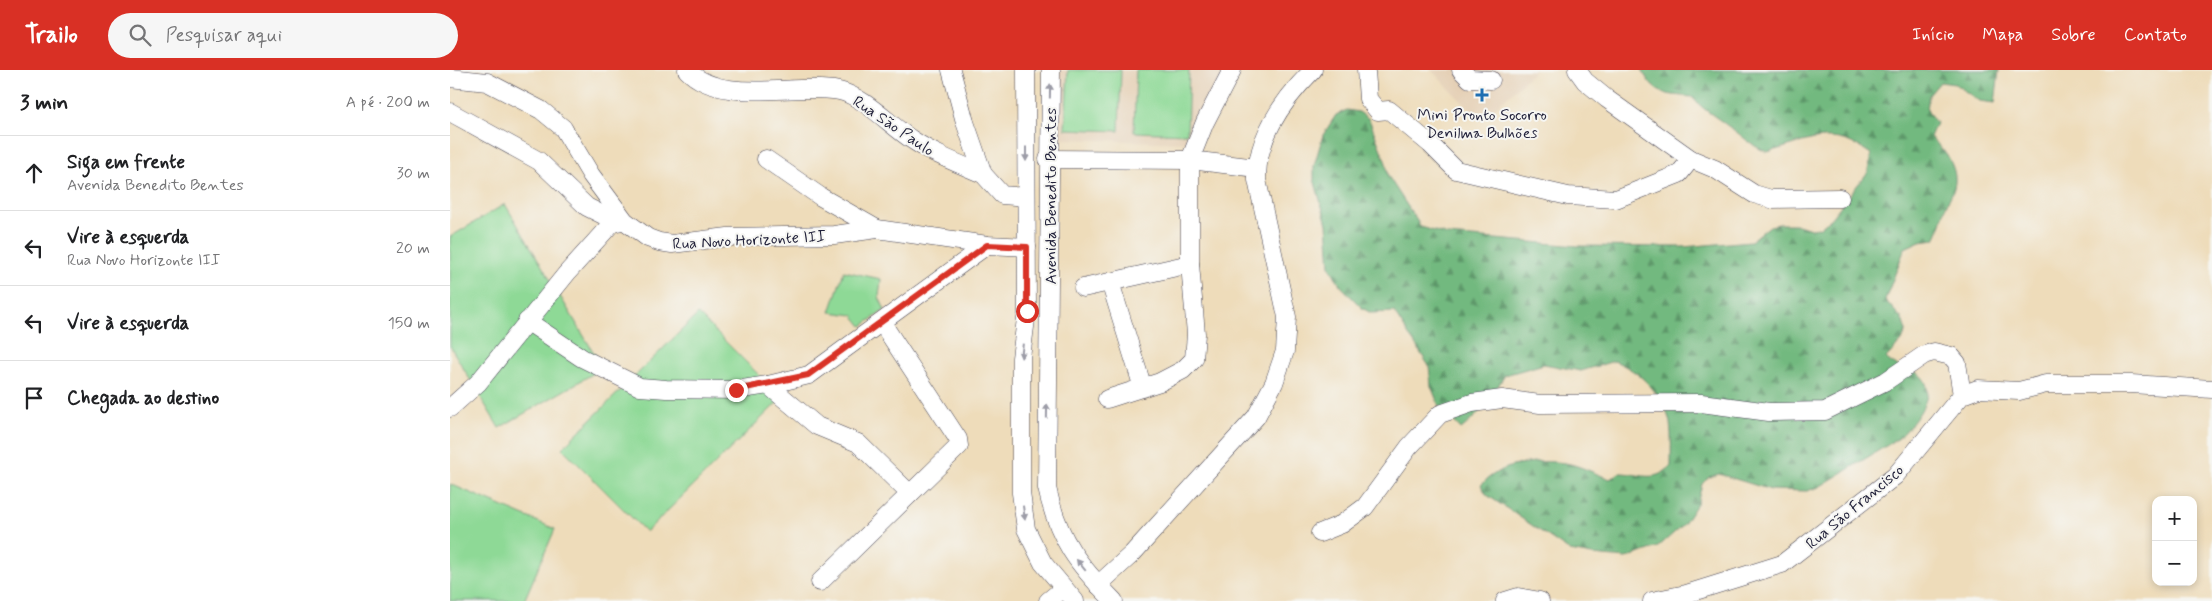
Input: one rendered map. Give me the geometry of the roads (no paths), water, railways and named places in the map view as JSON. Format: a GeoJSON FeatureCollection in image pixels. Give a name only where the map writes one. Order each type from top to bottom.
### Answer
{"type":"FeatureCollection","features":[{"type":"Feature","properties":{"kind":"street","name":"Rua São Paulo"},"geometry":{"type":"LineString","coordinates":[[687,70],[703,80],[725,89],[815,89],[840,91],[854,97],[912,140],[944,158],[983,174]]}},
{"type":"Feature","properties":{"kind":"street"},"geometry":{"type":"LineString","coordinates":[[951,70],[965,122],[983,174],[1002,195],[1026,197]]}},
{"type":"Feature","properties":{"kind":"street","name":"Avenida Benedito Bentes"},"geometry":{"type":"LineString","coordinates":[[1026,70],[1027,311],[1021,358],[1021,493],[1026,529],[1043,563],[1069,595]]}},
{"type":"Feature","properties":{"kind":"street","name":"Avenida Benedito Bentes"},"geometry":{"type":"LineString","coordinates":[[1050,70],[1047,488],[1053,515],[1060,534],[1077,561],[1114,601]]}},
{"type":"Feature","properties":{"kind":"street"},"geometry":{"type":"LineString","coordinates":[[1107,399],[1160,382],[1183,370],[1194,359],[1196,334],[1190,264],[1190,160],[1205,122],[1232,70]]}},
{"type":"Feature","properties":{"kind":"street"},"geometry":{"type":"LineString","coordinates":[[1098,585],[1132,554],[1256,417],[1274,383],[1285,350],[1287,317],[1257,180],[1257,168],[1268,132],[1277,115],[1295,88],[1313,70]]}},
{"type":"Feature","properties":{"kind":"street"},"geometry":{"type":"LineString","coordinates":[[1366,70],[1368,99],[1378,111],[1389,110],[1430,144],[1456,170],[1568,196],[1616,199],[1679,174],[1691,159]]}},
{"type":"Feature","properties":{"kind":"street"},"geometry":{"type":"LineString","coordinates":[[1461,70],[1470,79],[1492,80]]}},
{"type":"Feature","properties":{"kind":"street"},"geometry":{"type":"LineString","coordinates":[[1577,70],[1585,81],[1607,99],[1691,159],[1715,169],[1754,194],[1771,199],[1840,198]]}},
{"type":"Feature","properties":{"kind":"street","name":"Rua Novo Horizonte III"},"geometry":{"type":"LineString","coordinates":[[450,78],[487,82],[541,110],[564,128],[618,222],[659,242],[672,244],[728,237],[834,235],[877,229],[987,245],[1027,247]]}},
{"type":"Feature","properties":{"kind":"street"},"geometry":{"type":"LineString","coordinates":[[450,112],[539,161],[587,207],[618,222],[567,273],[527,320],[478,383],[450,408]]}},
{"type":"Feature","properties":{"kind":"street"},"geometry":{"type":"LineString","coordinates":[[766,159],[821,197],[877,229]]}},
{"type":"Feature","properties":{"kind":"street"},"geometry":{"type":"LineString","coordinates":[[1048,159],[1190,160],[1257,168]]}},
{"type":"Feature","properties":{"kind":"street"},"geometry":{"type":"LineString","coordinates":[[527,320],[582,358],[640,386],[666,389],[736,390],[768,385],[808,375],[987,245]]}},
{"type":"Feature","properties":{"kind":"street"},"geometry":{"type":"LineString","coordinates":[[1083,288],[1190,264]]}},
{"type":"Feature","properties":{"kind":"street"},"geometry":{"type":"LineString","coordinates":[[1110,282],[1143,388]]}},
{"type":"Feature","properties":{"kind":"street"},"geometry":{"type":"LineString","coordinates":[[1027,311],[1049,311]]}},
{"type":"Feature","properties":{"kind":"street"},"geometry":{"type":"LineString","coordinates":[[820,582],[958,449],[959,443],[882,323]]}},
{"type":"Feature","properties":{"kind":"street"},"geometry":{"type":"LineString","coordinates":[[1320,533],[1342,524],[1365,507],[1409,446],[1440,414],[1472,403],[1502,399],[1540,404],[1701,403],[1769,412],[1825,411],[1886,381],[1924,355],[1934,352],[1951,356],[1957,363],[1962,396],[1978,389],[2019,390],[2046,384],[2131,384],[2212,389]]}},
{"type":"Feature","properties":{"kind":"street"},"geometry":{"type":"LineString","coordinates":[[768,385],[817,426],[858,443],[910,494]]}},
{"type":"Feature","properties":{"kind":"street","name":"Rua São Francisco"},"geometry":{"type":"LineString","coordinates":[[1652,601],[1686,594],[1782,564],[1894,476],[1962,396]]}},
{"type":"Feature","properties":{"kind":"street"},"geometry":{"type":"LineString","coordinates":[[1048,601],[1069,595]]}},
{"type":"Feature","properties":{"kind":"street"},"geometry":{"type":"LineString","coordinates":[[1505,601],[1518,597],[1540,601]]}},
{"type":"Feature","properties":{"kind":"place","name":"Mini Pronto Socorro Denilma Bulhões"},"geometry":{"type":"Point","coordinates":[1482,95]}}]}
